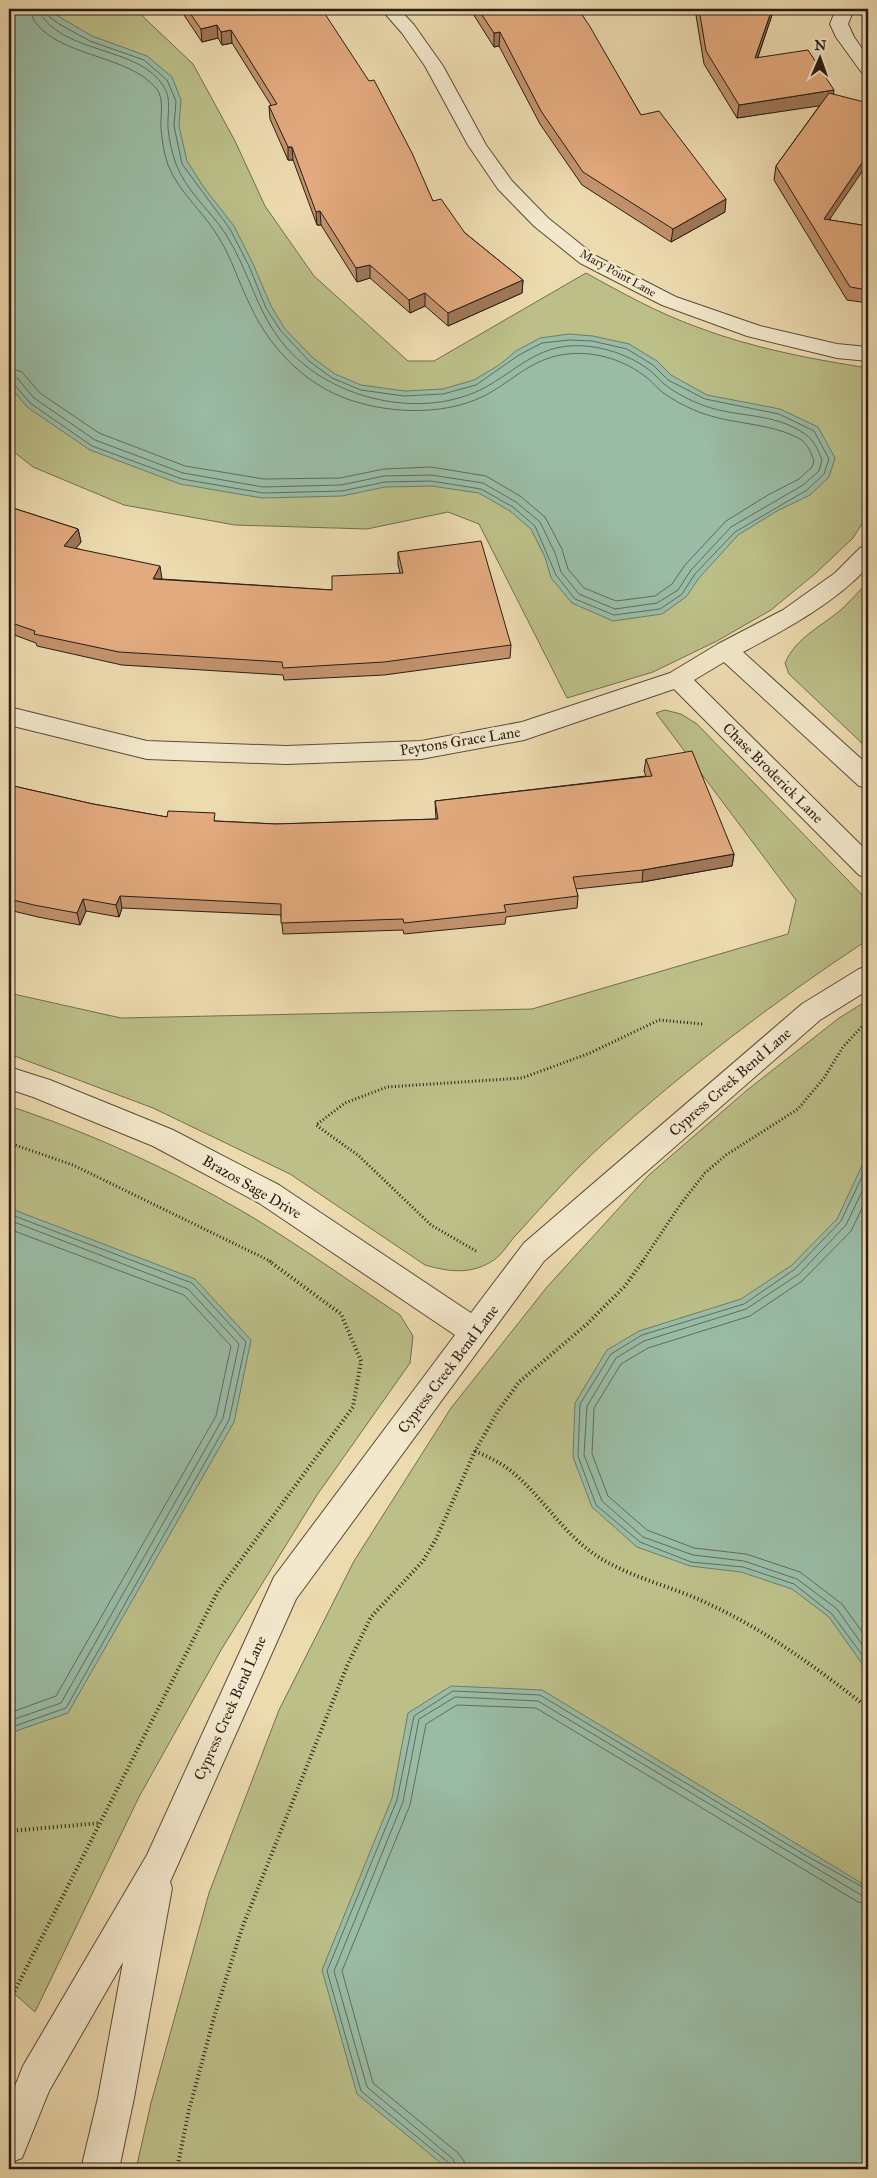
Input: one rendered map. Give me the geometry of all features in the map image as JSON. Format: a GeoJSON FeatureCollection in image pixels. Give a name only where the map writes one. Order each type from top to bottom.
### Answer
{"type":"FeatureCollection","features":[{"type":"Feature","properties":{"kind":"street","name":"Mary Point Lane"},"geometry":{"type":"LineString","coordinates":[[390,9],[408,29],[434,66],[477,145],[505,185],[541,222],[587,259],[669,301],[754,331],[837,350],[868,354]]}},
{"type":"Feature","properties":{"kind":"street"},"geometry":{"type":"LineString","coordinates":[[845,9],[839,24],[845,37],[868,68]]}},
{"type":"Feature","properties":{"kind":"street","name":"Peytons Grace Lane"},"geometry":{"type":"LineString","coordinates":[[9,716],[147,750],[286,756],[421,750],[524,731],[678,679],[726,650],[791,616],[842,579],[868,553]]}},
{"type":"Feature","properties":{"kind":"street"},"geometry":{"type":"LineString","coordinates":[[726,650],[868,779]]}},
{"type":"Feature","properties":{"kind":"street","name":"Chase Broderick Lane"},"geometry":{"type":"LineString","coordinates":[[678,679],[868,868]]}},
{"type":"Feature","properties":{"kind":"street","name":"Cypress Creek Bend Lane"},"geometry":{"type":"LineString","coordinates":[[9,2145],[36,2079],[159,1867],[285,1588],[534,1252],[810,1012],[868,976]]}},
{"type":"Feature","properties":{"kind":"street","name":"Brazos Sage Drive"},"geometry":{"type":"LineString","coordinates":[[9,1078],[40,1088],[163,1138],[269,1194],[475,1332]]}},
{"type":"Feature","properties":{"kind":"street","name":"Cypress Creek Bend Lane"},"geometry":{"type":"LineString","coordinates":[[100,2169],[116,2098],[159,1867]]}},
{"type":"Feature","properties":{"kind":"path"},"geometry":{"type":"LineString","coordinates":[[476,1251],[431,1225],[359,1156],[316,1125],[345,1103],[387,1087],[522,1078],[590,1053],[659,1020],[702,1024]]}},
{"type":"Feature","properties":{"kind":"path"},"geometry":{"type":"LineString","coordinates":[[177,2169],[189,2110],[214,2014],[242,1928],[346,1666],[371,1617],[423,1562],[439,1532],[475,1451],[498,1411],[520,1382],[586,1324],[624,1287],[652,1249],[680,1205],[706,1173],[726,1155],[798,1109],[824,1078],[843,1047],[868,1020]]}},
{"type":"Feature","properties":{"kind":"path"},"geometry":{"type":"LineString","coordinates":[[9,1143],[73,1165],[273,1262],[341,1314],[361,1361],[353,1407],[218,1591],[9,2002]]}},
{"type":"Feature","properties":{"kind":"path"},"geometry":{"type":"LineString","coordinates":[[475,1451],[499,1463],[522,1481],[565,1529],[594,1554],[638,1577],[708,1603],[755,1627],[805,1658],[868,1708]]}},
{"type":"Feature","properties":{"kind":"path"},"geometry":{"type":"LineString","coordinates":[[9,1831],[100,1823]]}},
{"type":"Feature","properties":{"kind":"green space"},"geometry":{"type":"Polygon","coordinates":[[[9,9],[135,9],[193,64],[235,141],[265,206],[314,276],[408,361],[434,361],[586,273],[654,309],[718,334],[782,352],[868,368],[868,514],[853,538],[816,573],[771,610],[717,641],[653,672],[567,698],[479,524],[448,512],[367,529],[235,525],[124,505],[33,467],[9,448],[9,9]]]}},
{"type":"Feature","properties":{"kind":"green space"},"geometry":{"type":"Polygon","coordinates":[[[868,582],[868,749],[789,674],[785,663],[803,638],[836,614],[868,582]]]}},
{"type":"Feature","properties":{"kind":"green space"},"geometry":{"type":"Polygon","coordinates":[[[665,710],[681,714],[697,724],[868,901],[868,937],[866,941],[797,988],[730,1038],[634,1116],[581,1165],[516,1235],[501,1254],[485,1265],[460,1271],[425,1265],[290,1174],[153,1108],[9,1054],[9,993],[121,1018],[532,1009],[788,934],[796,900],[656,713],[665,710]]]}},
{"type":"Feature","properties":{"kind":"green space"},"geometry":{"type":"Polygon","coordinates":[[[868,1000],[868,2169],[136,2169],[151,2103],[209,1893],[279,1710],[354,1561],[451,1408],[547,1287],[649,1175],[746,1091],[839,1018],[868,1000]]]}},
{"type":"Feature","properties":{"kind":"green space"},"geometry":{"type":"Polygon","coordinates":[[[9,1106],[101,1140],[190,1182],[219,1198],[305,1251],[400,1315],[413,1336],[410,1363],[317,1495],[221,1650],[139,1797],[35,2012],[9,1989],[9,1106]]]}},
{"type":"Feature","properties":{"kind":"water"},"geometry":{"type":"Polygon","coordinates":[[[9,9],[46,9],[92,36],[147,56],[172,77],[181,100],[179,126],[187,161],[205,189],[234,226],[271,306],[285,329],[312,357],[335,374],[361,385],[405,391],[443,389],[474,380],[499,365],[516,351],[540,338],[569,334],[593,336],[629,344],[657,361],[671,375],[707,395],[780,409],[818,427],[835,458],[829,477],[810,495],[777,511],[738,535],[699,578],[686,597],[662,614],[613,621],[572,603],[551,578],[545,557],[531,529],[510,511],[479,493],[432,486],[385,487],[342,496],[262,498],[180,484],[90,450],[27,407],[9,385],[9,9]]]}},
{"type":"Feature","properties":{"kind":"water"},"geometry":{"type":"Polygon","coordinates":[[[868,1153],[868,1672],[829,1617],[792,1589],[741,1572],[690,1566],[637,1547],[592,1507],[573,1457],[575,1403],[607,1350],[639,1331],[741,1299],[792,1265],[837,1219],[868,1153]]]}},
{"type":"Feature","properties":{"kind":"water"},"geometry":{"type":"Polygon","coordinates":[[[9,1208],[195,1279],[251,1340],[234,1422],[68,1713],[10,1733],[9,1208]]]}},
{"type":"Feature","properties":{"kind":"water"},"geometry":{"type":"Polygon","coordinates":[[[451,1686],[542,1690],[868,1887],[868,2169],[448,2169],[357,2094],[322,1970],[392,1798],[408,1713],[451,1686]]]}},
{"type":"Feature","properties":{"kind":"building"},"geometry":{"type":"Polygon","coordinates":[[[187,9],[320,9],[323,11],[369,81],[374,80],[412,153],[433,201],[441,199],[465,233],[523,280],[448,313],[425,293],[409,300],[370,265],[356,268],[320,211],[316,212],[292,147],[288,147],[269,106],[277,104],[231,30],[221,32],[217,25],[201,29],[187,9]]]}},
{"type":"Feature","properties":{"kind":"building"},"geometry":{"type":"Polygon","coordinates":[[[478,9],[578,9],[641,115],[659,111],[726,199],[673,229],[583,172],[541,111],[500,32],[494,33],[478,9]]]}},
{"type":"Feature","properties":{"kind":"building"},"geometry":{"type":"Polygon","coordinates":[[[699,9],[772,9],[755,58],[808,50],[834,90],[739,105],[706,51],[699,9]]]}},
{"type":"Feature","properties":{"kind":"building"},"geometry":{"type":"Polygon","coordinates":[[[829,93],[868,103],[868,154],[824,219],[868,226],[868,290],[850,287],[776,166],[829,93]]]}},
{"type":"Feature","properties":{"kind":"building"},"geometry":{"type":"Polygon","coordinates":[[[9,505],[13,508],[78,529],[64,546],[160,566],[153,579],[332,590],[332,576],[403,573],[398,552],[481,541],[511,645],[384,662],[283,668],[282,662],[119,652],[34,634],[35,631],[9,622],[9,505]]]}},
{"type":"Feature","properties":{"kind":"building"},"geometry":{"type":"Polygon","coordinates":[[[692,751],[734,854],[643,870],[573,877],[578,896],[504,905],[506,912],[404,923],[403,919],[281,923],[281,904],[120,896],[116,905],[83,899],[77,913],[9,899],[9,785],[93,804],[167,817],[168,811],[215,813],[214,821],[276,824],[438,819],[435,801],[652,776],[646,759],[692,751]]]}}]}
